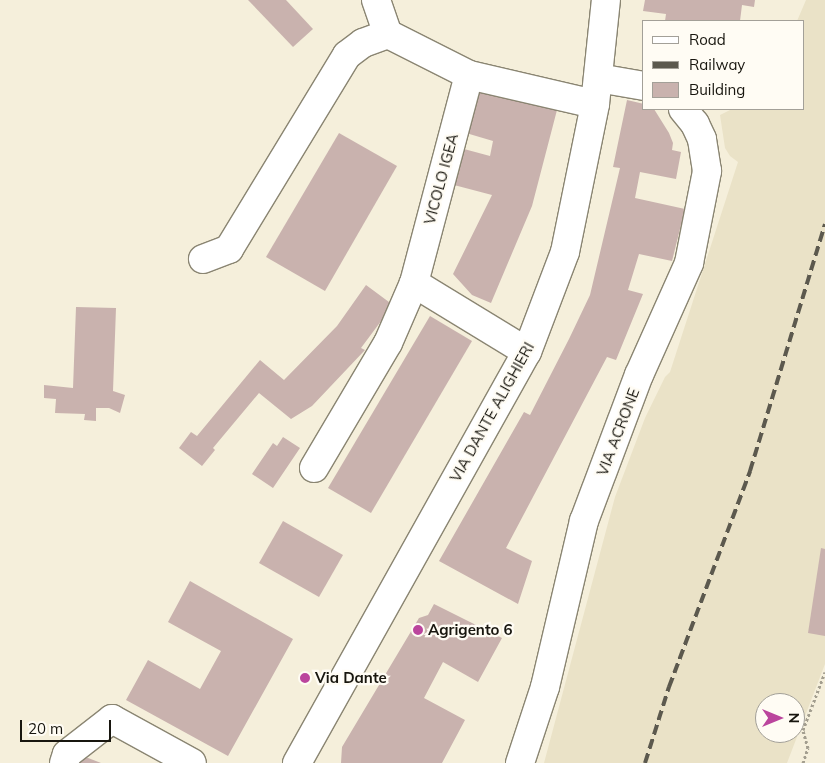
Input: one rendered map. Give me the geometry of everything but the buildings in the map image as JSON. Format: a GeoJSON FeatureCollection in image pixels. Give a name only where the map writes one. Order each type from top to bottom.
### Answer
{"type":"FeatureCollection","features":[{"type":"Feature","properties":{"kind":"street"},"geometry":{"type":"LineString","coordinates":[[376,0],[388,34],[469,75],[596,91],[642,86]]}},
{"type":"Feature","properties":{"kind":"street","name":"VIA DANTE ALIGHIERI"},"geometry":{"type":"LineString","coordinates":[[297,763],[527,352],[565,252],[596,91],[606,0]]}},
{"type":"Feature","properties":{"kind":"street"},"geometry":{"type":"LineString","coordinates":[[203,259],[229,249],[347,54],[363,43],[388,34]]}},
{"type":"Feature","properties":{"kind":"street","name":"VICOLO IGEA"},"geometry":{"type":"LineString","coordinates":[[314,468],[388,343],[414,283],[469,75]]}},
{"type":"Feature","properties":{"kind":"street","name":"VIA ACRONE"},"geometry":{"type":"LineString","coordinates":[[520,763],[545,687],[584,521],[640,375],[689,263],[708,171],[702,139],[695,124],[684,110]]}},
{"type":"Feature","properties":{"kind":"street"},"geometry":{"type":"LineString","coordinates":[[414,283],[527,352]]}},
{"type":"Feature","properties":{"kind":"street"},"geometry":{"type":"LineString","coordinates":[[64,763],[67,754],[112,719],[192,763]]}},
{"type":"Feature","properties":{"kind":"path"},"geometry":{"type":"LineString","coordinates":[[803,763],[808,748],[803,730],[825,672]]}},
{"type":"Feature","properties":{"kind":"shaded area"},"geometry":{"type":"Polygon","coordinates":[[[806,0],[825,0],[825,664],[805,716],[805,693],[755,693],[755,743],[795,743],[787,763],[544,763],[615,497],[645,418],[665,377],[670,372],[738,162],[730,156],[725,148],[720,115],[730,110],[805,110],[805,20],[797,20],[806,0]]]}},
{"type":"Feature","properties":{"kind":"railway"},"geometry":{"type":"LineString","coordinates":[[645,763],[669,687],[750,471],[825,224]]}},
{"type":"Feature","properties":{"kind":"place","name":"Agrigento 6"},"geometry":{"type":"Point","coordinates":[418,630]}},
{"type":"Feature","properties":{"kind":"place","name":"Via Dante"},"geometry":{"type":"Point","coordinates":[305,678]}}]}
